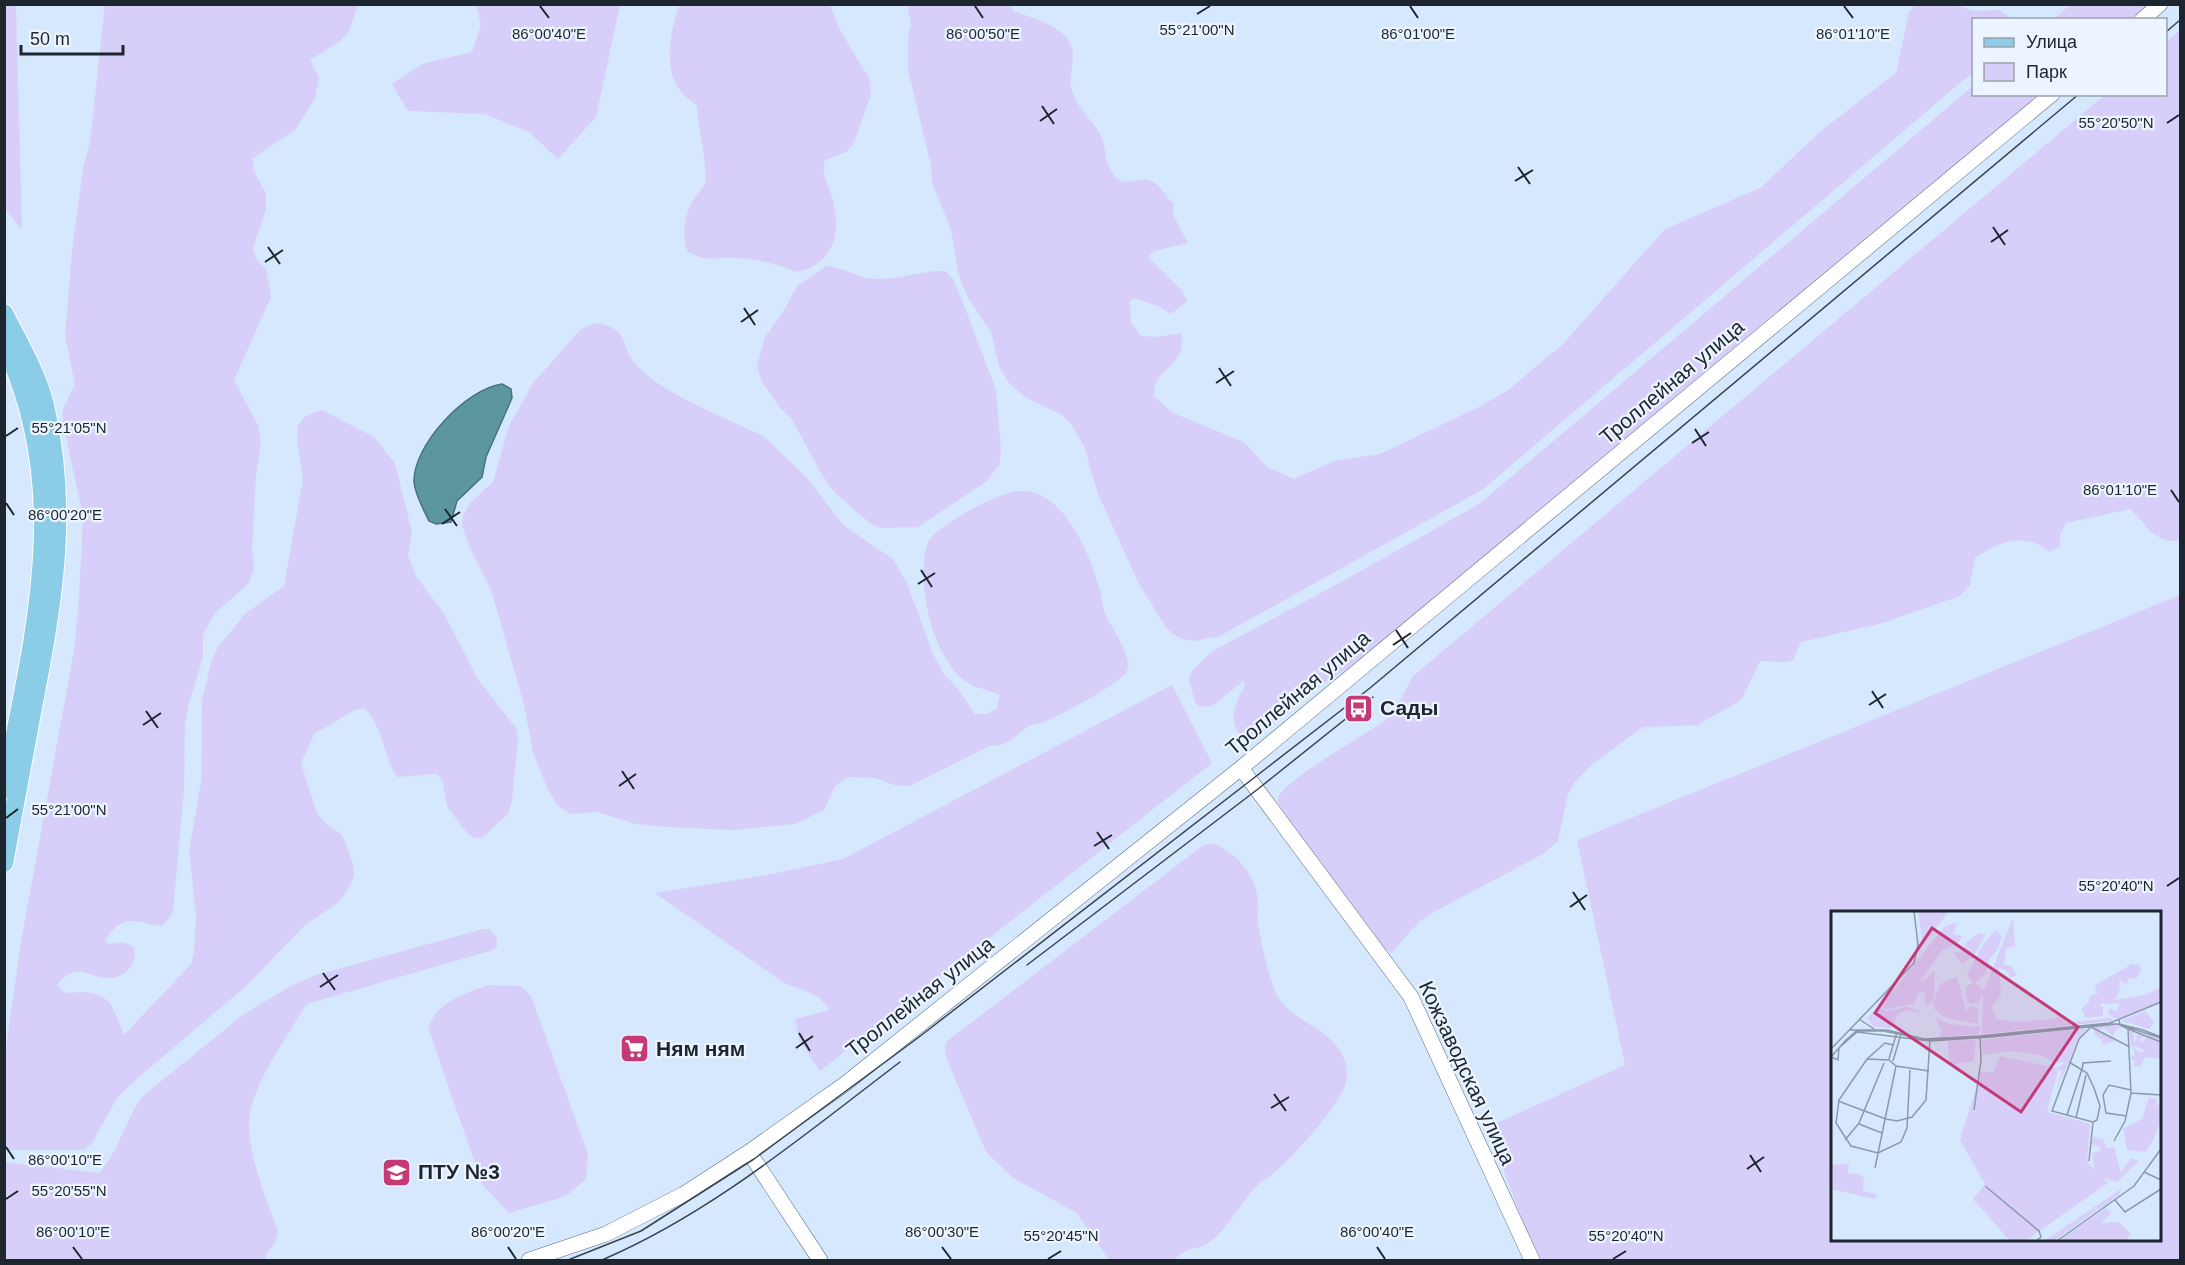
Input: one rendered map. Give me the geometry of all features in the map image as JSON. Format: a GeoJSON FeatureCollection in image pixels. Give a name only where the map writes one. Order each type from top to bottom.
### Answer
{"type":"FeatureCollection","features":[{"type":"Feature","properties":{"kind":"main road"},"geometry":{"type":"LineString","coordinates":[[4,314],[27,358],[44,403],[58,482],[58,526],[57,572],[49,622],[4,863]]}},
{"type":"Feature","properties":{"kind":"main road"},"geometry":{"type":"LineString","coordinates":[[4,344],[16,369],[35,432],[45,512],[43,569],[4,789]]}},
{"type":"Feature","properties":{"kind":"street"},"geometry":{"type":"LineString","coordinates":[[2144,18],[2160,4]]}},
{"type":"Feature","properties":{"kind":"street","name":"Троллейная улица"},"geometry":{"type":"LineString","coordinates":[[529,1260],[574,1246],[627,1224],[684,1194],[749,1152],[905,1037],[1241,768],[2050,96]]}},
{"type":"Feature","properties":{"kind":"street","name":"Кожзаводская улица"},"geometry":{"type":"LineString","coordinates":[[1241,768],[1411,997],[1532,1260]]}},
{"type":"Feature","properties":{"kind":"street"},"geometry":{"type":"LineString","coordinates":[[749,1152],[820,1260]]}},
{"type":"Feature","properties":{"kind":"green space"},"geometry":{"type":"Polygon","coordinates":[[[5,4],[16,5],[22,229],[5,210],[5,4]]]}},
{"type":"Feature","properties":{"kind":"green space"},"geometry":{"type":"Polygon","coordinates":[[[680,4],[830,5],[840,30],[869,78],[871,95],[853,145],[846,152],[825,160],[825,175],[833,200],[836,225],[832,246],[819,263],[796,272],[764,262],[738,258],[709,259],[688,252],[685,240],[686,220],[692,202],[704,185],[706,175],[697,106],[676,85],[670,63],[673,26],[680,4]]]}},
{"type":"Feature","properties":{"kind":"green space"},"geometry":{"type":"Polygon","coordinates":[[[105,5],[358,5],[349,31],[339,42],[310,60],[319,77],[315,98],[296,129],[252,159],[254,171],[266,194],[266,209],[253,248],[256,259],[266,269],[271,297],[234,380],[258,425],[261,442],[256,476],[252,546],[254,569],[249,583],[215,613],[203,635],[203,658],[188,706],[185,726],[184,790],[173,911],[170,918],[161,926],[137,921],[124,922],[118,925],[105,940],[109,944],[124,942],[134,947],[134,959],[125,973],[108,978],[82,972],[71,973],[57,985],[65,993],[91,993],[106,999],[124,1035],[191,964],[196,916],[189,850],[201,782],[202,700],[211,663],[218,647],[245,614],[284,586],[303,479],[297,440],[298,425],[306,416],[322,410],[374,437],[395,463],[412,532],[408,555],[416,576],[443,612],[479,681],[516,728],[518,740],[512,801],[508,814],[483,837],[475,838],[468,834],[447,806],[442,780],[437,774],[397,777],[376,724],[365,708],[355,710],[314,734],[301,763],[317,813],[327,825],[342,835],[347,847],[354,876],[347,891],[338,903],[305,925],[246,986],[131,1084],[117,1098],[92,1143],[84,1150],[7,1150],[4,1149],[5,1054],[21,942],[74,650],[79,599],[83,515],[63,424],[63,409],[75,384],[65,336],[72,251],[83,168],[90,142],[105,5]]]}},
{"type":"Feature","properties":{"kind":"green space"},"geometry":{"type":"Polygon","coordinates":[[[476,5],[620,5],[596,117],[558,159],[529,132],[485,114],[408,111],[392,84],[422,64],[472,52],[481,25],[476,5]]]}},
{"type":"Feature","properties":{"kind":"green space"},"geometry":{"type":"Polygon","coordinates":[[[907,5],[1010,5],[1014,11],[1050,25],[1066,37],[1073,54],[1071,86],[1073,94],[1100,134],[1110,168],[1122,181],[1147,179],[1158,186],[1174,204],[1173,215],[1188,243],[1155,251],[1148,257],[1181,289],[1187,301],[1171,314],[1160,307],[1134,298],[1130,302],[1131,322],[1141,336],[1157,337],[1181,333],[1182,345],[1179,354],[1158,379],[1154,396],[1173,413],[1244,442],[1267,467],[1294,479],[1334,461],[1380,454],[1481,406],[1508,390],[1563,344],[1665,229],[1760,188],[1822,130],[1896,73],[1909,12],[1915,5],[1956,5],[1973,11],[1999,10],[2011,18],[1972,18],[1972,73],[1482,490],[1220,636],[1194,641],[1179,638],[1167,629],[1139,584],[1098,494],[1084,446],[1072,425],[1062,415],[1025,397],[1009,383],[999,366],[991,332],[967,296],[958,273],[951,229],[932,183],[931,166],[908,70],[908,37],[911,24],[907,5]]]}},
{"type":"Feature","properties":{"kind":"green space"},"geometry":{"type":"Polygon","coordinates":[[[2070,5],[2149,5],[2132,18],[2055,18],[2070,5]]]}},
{"type":"Feature","properties":{"kind":"green space"},"geometry":{"type":"Polygon","coordinates":[[[2180,30],[2180,540],[2164,540],[2158,537],[2130,509],[2066,523],[2060,535],[2060,546],[2050,552],[2031,542],[2012,541],[1994,547],[1975,558],[1970,585],[1960,596],[1879,624],[1801,642],[1793,660],[1760,661],[1742,699],[1731,706],[1697,725],[1643,727],[1591,765],[1574,783],[1568,794],[1558,841],[1543,854],[1432,913],[1420,921],[1392,952],[1385,950],[1282,811],[1278,800],[1280,794],[1313,767],[1386,720],[1393,714],[1413,676],[2104,96],[2167,96],[2167,42],[2180,30]]]}},
{"type":"Feature","properties":{"kind":"green space"},"geometry":{"type":"Polygon","coordinates":[[[1972,87],[1972,96],[2041,96],[1363,658],[1314,690],[1253,740],[1248,741],[1241,736],[1234,723],[1235,708],[1245,685],[1244,681],[1212,706],[1200,707],[1195,702],[1189,680],[1192,671],[1211,652],[1479,504],[1972,87]]]}},
{"type":"Feature","properties":{"kind":"green space"},"geometry":{"type":"Polygon","coordinates":[[[826,266],[875,279],[945,271],[953,279],[996,390],[1001,452],[999,465],[987,481],[918,527],[881,528],[871,524],[833,491],[792,419],[779,407],[762,382],[757,366],[765,337],[783,312],[797,286],[826,266]]]}},
{"type":"Feature","properties":{"kind":"green space"},"geometry":{"type":"Polygon","coordinates":[[[596,323],[615,330],[624,340],[633,361],[666,389],[765,437],[807,478],[843,525],[893,559],[907,583],[933,654],[944,674],[958,689],[975,714],[987,714],[997,708],[1000,695],[970,684],[957,674],[946,659],[930,620],[925,599],[924,559],[928,543],[937,531],[972,509],[1005,494],[1021,491],[1036,493],[1049,500],[1061,511],[1072,526],[1095,573],[1105,613],[1127,658],[1127,671],[1102,691],[1042,723],[1029,726],[1007,743],[990,746],[910,786],[894,785],[875,778],[848,777],[835,786],[824,810],[795,824],[733,830],[666,827],[636,824],[597,812],[571,814],[558,806],[548,790],[533,752],[524,705],[492,593],[462,526],[463,516],[470,503],[493,482],[509,426],[533,383],[581,329],[596,323]]]}},
{"type":"Feature","properties":{"kind":"green space"},"geometry":{"type":"Polygon","coordinates":[[[2180,595],[2180,1260],[1537,1260],[1488,1127],[1625,1065],[1577,840],[2180,595]]]}},
{"type":"Feature","properties":{"kind":"green space"},"geometry":{"type":"Polygon","coordinates":[[[1172,685],[1212,763],[820,1071],[799,1040],[795,1019],[830,1010],[826,1005],[811,993],[786,984],[655,893],[767,875],[843,859],[1172,685]]]}},
{"type":"Feature","properties":{"kind":"green space"},"geometry":{"type":"Polygon","coordinates":[[[1212,843],[1228,851],[1243,865],[1257,891],[1258,923],[1274,989],[1291,1011],[1328,1037],[1338,1047],[1345,1060],[1347,1076],[1338,1099],[1317,1128],[1283,1165],[1258,1185],[1213,1239],[1203,1246],[1188,1250],[1173,1260],[1142,1262],[1109,1260],[1077,1213],[1013,1178],[986,1152],[948,1062],[945,1051],[946,1042],[1202,846],[1212,843]]]}},
{"type":"Feature","properties":{"kind":"green space"},"geometry":{"type":"Polygon","coordinates":[[[489,929],[497,938],[497,946],[493,950],[317,1001],[306,1005],[302,1011],[264,1075],[250,1114],[249,1128],[253,1158],[278,1231],[276,1240],[265,1260],[5,1260],[5,1162],[99,1173],[106,1165],[143,1096],[244,1014],[289,987],[316,975],[489,929]]]}},
{"type":"Feature","properties":{"kind":"green space"},"geometry":{"type":"Polygon","coordinates":[[[489,985],[521,986],[531,996],[588,1154],[586,1179],[566,1196],[509,1213],[482,1184],[428,1027],[445,1005],[461,995],[489,985]]]}},
{"type":"Feature","properties":{"kind":"shaded area"},"geometry":{"type":"Polygon","coordinates":[[[502,384],[511,389],[512,398],[486,457],[482,477],[457,501],[451,522],[436,524],[429,521],[414,482],[416,467],[422,452],[444,421],[458,407],[488,388],[502,384]]]}},
{"type":"Feature","properties":{"kind":"tram line"},"geometry":{"type":"LineString","coordinates":[[2167,31],[2180,20]]}},
{"type":"Feature","properties":{"kind":"tram line"},"geometry":{"type":"LineString","coordinates":[[568,1260],[641,1231],[754,1159],[919,1037],[1370,688],[2077,96]]}},
{"type":"Feature","properties":{"kind":"tram line"},"geometry":{"type":"LineString","coordinates":[[1027,965],[1258,789],[1373,697]]}},
{"type":"Feature","properties":{"kind":"tram line"},"geometry":{"type":"LineString","coordinates":[[602,1260],[642,1241],[720,1196],[793,1144],[900,1062]]}},
{"type":"Feature","properties":{"kind":"place","name":"Сады"},"geometry":{"type":"Point","coordinates":[1359,708]}},
{"type":"Feature","properties":{"kind":"place","name":"Ням ням"},"geometry":{"type":"Point","coordinates":[635,1049]}},
{"type":"Feature","properties":{"kind":"place","name":"ПТУ №3"},"geometry":{"type":"Point","coordinates":[397,1172]}}]}
